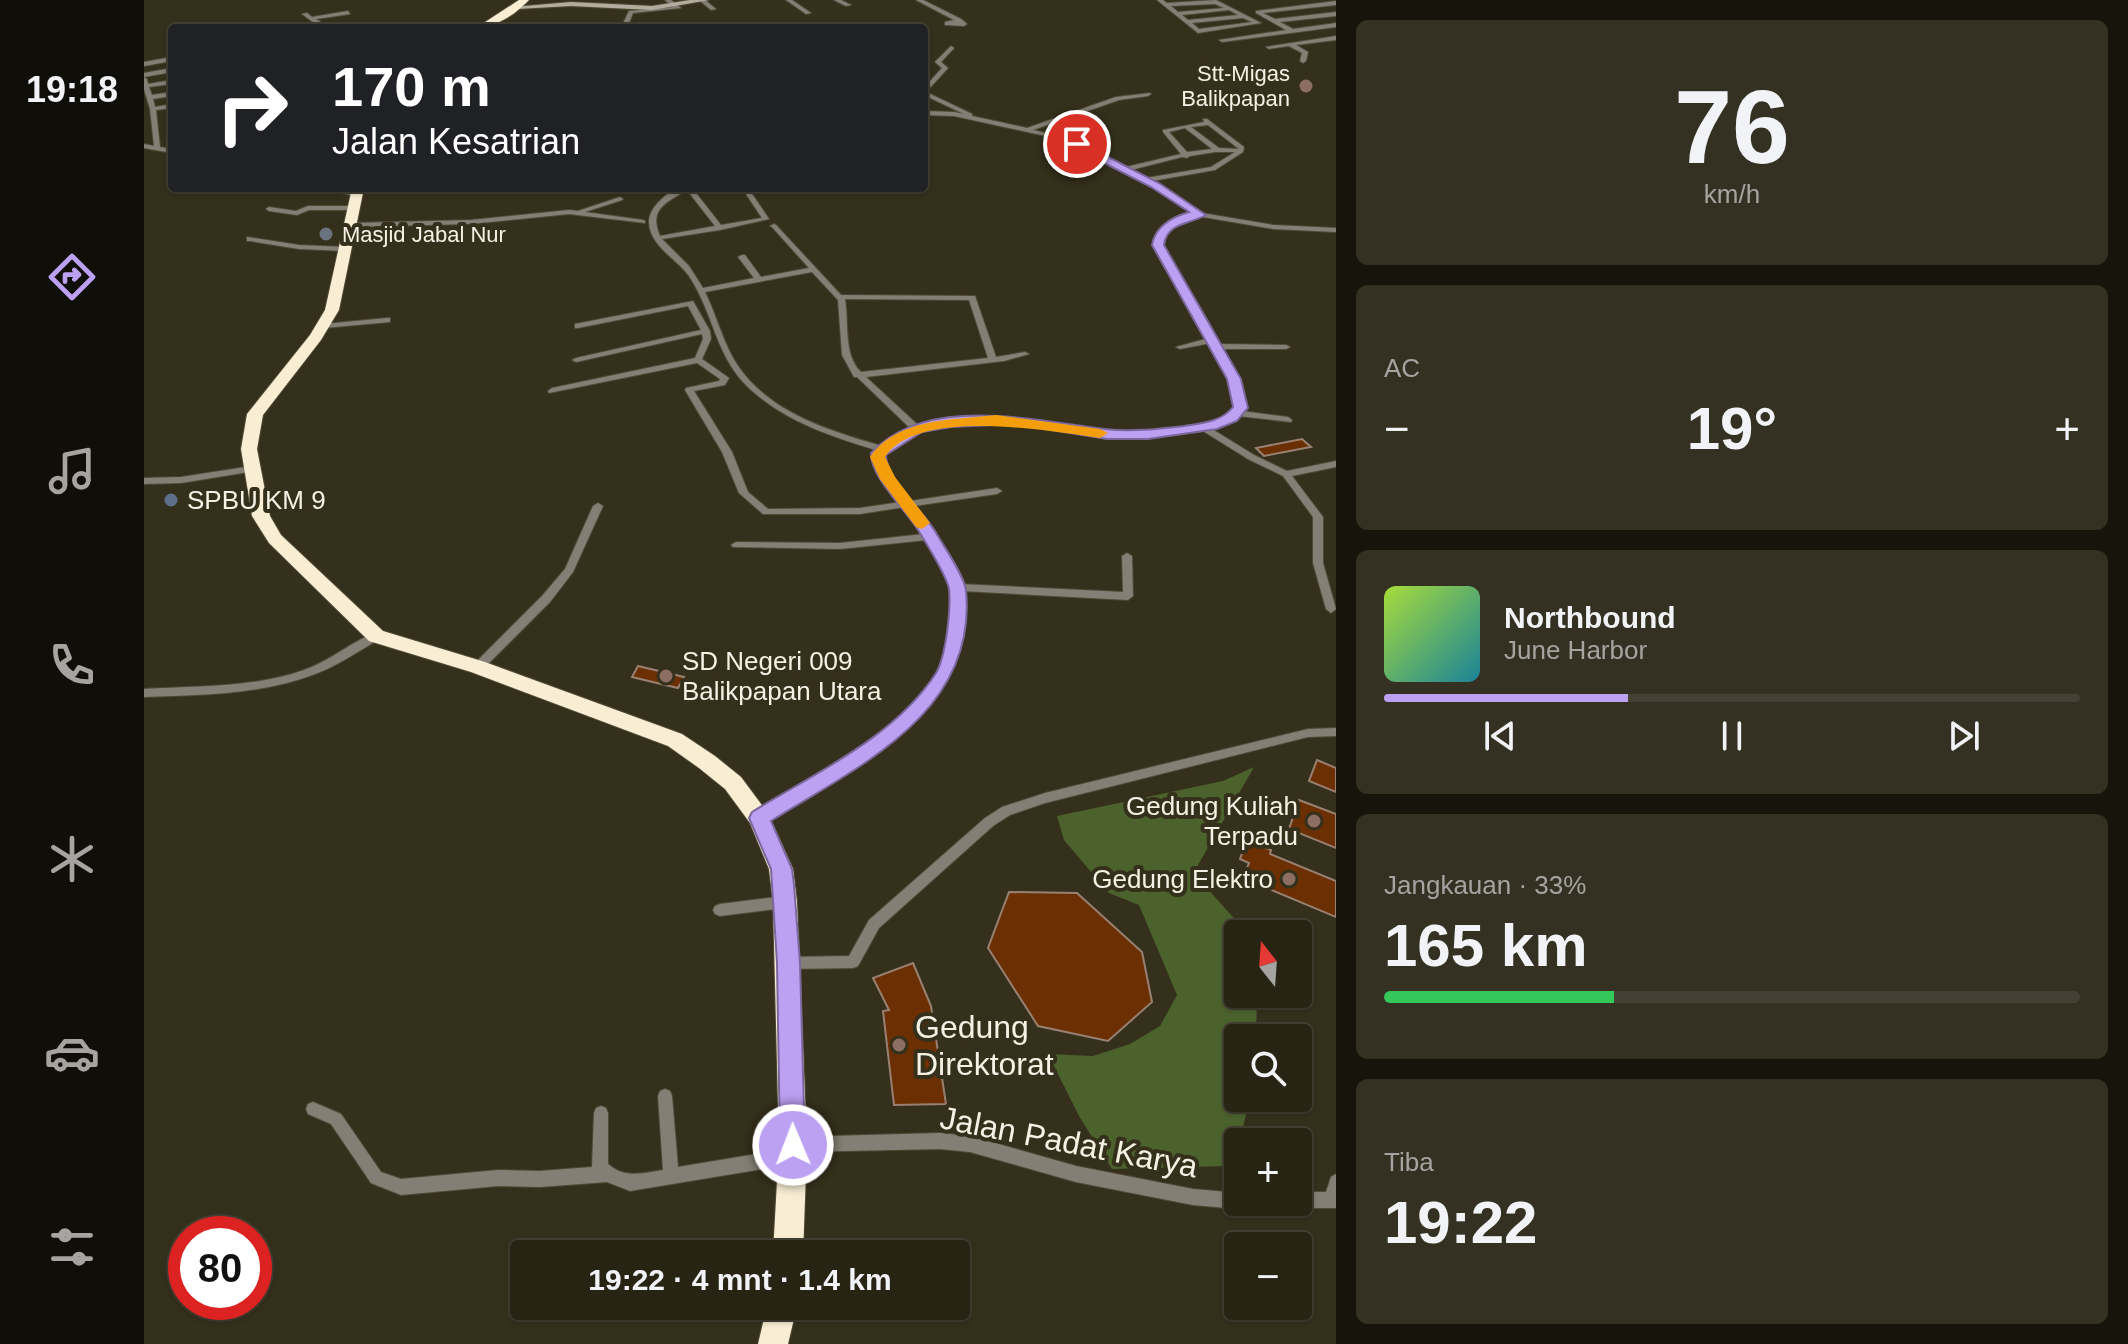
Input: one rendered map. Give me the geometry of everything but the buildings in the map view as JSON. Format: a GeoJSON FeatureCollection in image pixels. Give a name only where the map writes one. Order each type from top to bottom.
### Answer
{"type":"FeatureCollection","features":[{"type":"Feature","properties":{"kind":"highway"},"geometry":{"type":"LineString","coordinates":[[488,24],[520,4]]}},
{"type":"Feature","properties":{"kind":"highway"},"geometry":{"type":"LineString","coordinates":[[355,204],[338,292],[324,326],[255,414],[249,449],[261,516],[275,539],[376,636],[478,667],[675,740],[733,783],[759,818],[781,869],[785,902],[793,1151],[789,1240]]}},
{"type":"Feature","properties":{"kind":"highway"},"geometry":{"type":"LineString","coordinates":[[773,1344],[779,1320]]}},
{"type":"Feature","properties":{"kind":"street"},"geometry":{"type":"LineString","coordinates":[[668,0],[676,5]]}},
{"type":"Feature","properties":{"kind":"street"},"geometry":{"type":"LineString","coordinates":[[520,4],[652,8],[704,0],[713,9]]}},
{"type":"Feature","properties":{"kind":"street"},"geometry":{"type":"LineString","coordinates":[[789,0],[808,13]]}},
{"type":"Feature","properties":{"kind":"street"},"geometry":{"type":"LineString","coordinates":[[837,0],[848,5]]}},
{"type":"Feature","properties":{"kind":"street"},"geometry":{"type":"LineString","coordinates":[[919,0],[959,20]]}},
{"type":"Feature","properties":{"kind":"street"},"geometry":{"type":"LineString","coordinates":[[1160,0],[1201,31],[1254,25],[1303,50],[1306,56],[1303,61]]}},
{"type":"Feature","properties":{"kind":"street"},"geometry":{"type":"LineString","coordinates":[[1167,5],[1214,1],[1258,23],[1254,25]]}},
{"type":"Feature","properties":{"kind":"street"},"geometry":{"type":"LineString","coordinates":[[1292,31],[1258,12],[1324,2],[1336,8]]}},
{"type":"Feature","properties":{"kind":"street"},"geometry":{"type":"LineString","coordinates":[[626,24],[630,13],[677,9],[676,5]]}},
{"type":"Feature","properties":{"kind":"street"},"geometry":{"type":"LineString","coordinates":[[1274,21],[1336,8]]}},
{"type":"Feature","properties":{"kind":"street"},"geometry":{"type":"LineString","coordinates":[[1176,14],[1230,9]]}},
{"type":"Feature","properties":{"kind":"street"},"geometry":{"type":"LineString","coordinates":[[1282,9],[1336,37]]}},
{"type":"Feature","properties":{"kind":"street"},"geometry":{"type":"LineString","coordinates":[[313,18],[348,13]]}},
{"type":"Feature","properties":{"kind":"street"},"geometry":{"type":"LineString","coordinates":[[305,14],[317,24]]}},
{"type":"Feature","properties":{"kind":"street"},"geometry":{"type":"LineString","coordinates":[[1187,22],[1244,16]]}},
{"type":"Feature","properties":{"kind":"street"},"geometry":{"type":"LineString","coordinates":[[1222,40],[1336,25]]}},
{"type":"Feature","properties":{"kind":"street"},"geometry":{"type":"LineString","coordinates":[[1269,47],[1336,37]]}},
{"type":"Feature","properties":{"kind":"street"},"geometry":{"type":"LineString","coordinates":[[928,87],[945,68],[938,62],[951,48]]}},
{"type":"Feature","properties":{"kind":"street"},"geometry":{"type":"LineString","coordinates":[[144,64],[168,60]]}},
{"type":"Feature","properties":{"kind":"street"},"geometry":{"type":"LineString","coordinates":[[157,148],[151,97],[144,77],[168,71]]}},
{"type":"Feature","properties":{"kind":"street"},"geometry":{"type":"LineString","coordinates":[[148,86],[168,83]]}},
{"type":"Feature","properties":{"kind":"street"},"geometry":{"type":"LineString","coordinates":[[928,94],[960,108],[973,119]]}},
{"type":"Feature","properties":{"kind":"street"},"geometry":{"type":"LineString","coordinates":[[1028,130],[1089,111],[1112,100],[1148,94]]}},
{"type":"Feature","properties":{"kind":"street"},"geometry":{"type":"LineString","coordinates":[[151,97],[168,95]]}},
{"type":"Feature","properties":{"kind":"street"},"geometry":{"type":"LineString","coordinates":[[153,109],[168,107]]}},
{"type":"Feature","properties":{"kind":"street"},"geometry":{"type":"LineString","coordinates":[[928,113],[944,112],[1066,139],[1146,180],[1200,215]]}},
{"type":"Feature","properties":{"kind":"street"},"geometry":{"type":"LineString","coordinates":[[1200,118],[1211,123],[1242,148],[1241,151]]}},
{"type":"Feature","properties":{"kind":"street"},"geometry":{"type":"LineString","coordinates":[[1187,156],[1165,131],[1211,123]]}},
{"type":"Feature","properties":{"kind":"street"},"geometry":{"type":"LineString","coordinates":[[144,126],[155,126]]}},
{"type":"Feature","properties":{"kind":"street"},"geometry":{"type":"LineString","coordinates":[[1186,126],[1219,151]]}},
{"type":"Feature","properties":{"kind":"street"},"geometry":{"type":"LineString","coordinates":[[144,146],[168,150]]}},
{"type":"Feature","properties":{"kind":"street"},"geometry":{"type":"LineString","coordinates":[[1124,170],[1187,156],[1241,151]]}},
{"type":"Feature","properties":{"kind":"street"},"geometry":{"type":"LineString","coordinates":[[1146,180],[1213,169],[1241,151]]}},
{"type":"Feature","properties":{"kind":"street"},"geometry":{"type":"LineString","coordinates":[[327,192],[355,204]]}},
{"type":"Feature","properties":{"kind":"street"},"geometry":{"type":"LineString","coordinates":[[681,192],[658,207],[653,215],[658,238],[702,290],[734,366],[766,398],[811,425],[883,449]]}},
{"type":"Feature","properties":{"kind":"street"},"geometry":{"type":"LineString","coordinates":[[690,192],[720,228]]}},
{"type":"Feature","properties":{"kind":"street"},"geometry":{"type":"LineString","coordinates":[[658,238],[766,219],[748,192]]}},
{"type":"Feature","properties":{"kind":"street"},"geometry":{"type":"LineString","coordinates":[[576,213],[620,199]]}},
{"type":"Feature","properties":{"kind":"street"},"geometry":{"type":"LineString","coordinates":[[269,209],[297,213],[308,208],[355,204],[471,222],[576,213],[643,222]]}},
{"type":"Feature","properties":{"kind":"street"},"geometry":{"type":"LineString","coordinates":[[759,818],[878,744],[926,700],[942,678],[952,654],[957,587],[930,536],[878,461],[878,453],[917,429],[996,419],[1123,435],[1221,424],[1240,408],[1238,390],[1158,245],[1159,236],[1169,225],[1187,216],[1200,215],[1273,227],[1336,230]]}},
{"type":"Feature","properties":{"kind":"street"},"geometry":{"type":"LineString","coordinates":[[774,226],[811,270],[839,297],[845,315],[846,355],[857,375],[917,429]]}},
{"type":"Feature","properties":{"kind":"street"},"geometry":{"type":"LineString","coordinates":[[250,239],[299,247],[345,249]]}},
{"type":"Feature","properties":{"kind":"street"},"geometry":{"type":"LineString","coordinates":[[742,257],[759,280]]}},
{"type":"Feature","properties":{"kind":"street"},"geometry":{"type":"LineString","coordinates":[[702,290],[811,270]]}},
{"type":"Feature","properties":{"kind":"street"},"geometry":{"type":"LineString","coordinates":[[839,297],[972,298],[993,360]]}},
{"type":"Feature","properties":{"kind":"street"},"geometry":{"type":"LineString","coordinates":[[578,326],[690,303],[706,331],[707,339],[698,360]]}},
{"type":"Feature","properties":{"kind":"street"},"geometry":{"type":"LineString","coordinates":[[324,326],[387,320]]}},
{"type":"Feature","properties":{"kind":"street"},"geometry":{"type":"LineString","coordinates":[[576,360],[706,331]]}},
{"type":"Feature","properties":{"kind":"street"},"geometry":{"type":"LineString","coordinates":[[1180,347],[1214,343],[1286,347]]}},
{"type":"Feature","properties":{"kind":"street"},"geometry":{"type":"LineString","coordinates":[[857,375],[1025,354]]}},
{"type":"Feature","properties":{"kind":"street"},"geometry":{"type":"LineString","coordinates":[[552,391],[698,360],[725,378],[722,383],[689,390],[727,452],[744,493],[766,512],[853,512],[997,491]]}},
{"type":"Feature","properties":{"kind":"street"},"geometry":{"type":"LineString","coordinates":[[1237,413],[1288,420]]}},
{"type":"Feature","properties":{"kind":"street"},"geometry":{"type":"LineString","coordinates":[[1205,428],[1251,457],[1286,474],[1318,517],[1318,563],[1331,609]]}},
{"type":"Feature","properties":{"kind":"street"},"geometry":{"type":"LineString","coordinates":[[1286,474],[1336,464]]}},
{"type":"Feature","properties":{"kind":"street"},"geometry":{"type":"LineString","coordinates":[[144,481],[181,480],[252,469]]}},
{"type":"Feature","properties":{"kind":"street"},"geometry":{"type":"LineString","coordinates":[[478,667],[563,578],[576,559],[598,506]]}},
{"type":"Feature","properties":{"kind":"street"},"geometry":{"type":"LineString","coordinates":[[736,545],[840,546],[930,536]]}},
{"type":"Feature","properties":{"kind":"street"},"geometry":{"type":"LineString","coordinates":[[957,587],[1128,596],[1127,556]]}},
{"type":"Feature","properties":{"kind":"street"},"geometry":{"type":"LineString","coordinates":[[144,693],[232,689],[271,683],[308,673],[376,636]]}},
{"type":"Feature","properties":{"kind":"street"},"geometry":{"type":"LineString","coordinates":[[788,963],[853,962],[874,924],[989,822],[1006,811],[1045,798],[1308,733],[1336,732]]}},
{"type":"Feature","properties":{"kind":"street"},"geometry":{"type":"LineString","coordinates":[[720,910],[785,902]]}},
{"type":"Feature","properties":{"kind":"street"},"geometry":{"type":"LineString","coordinates":[[665,1096],[671,1176]]}},
{"type":"Feature","properties":{"kind":"street","name":"Jalan Padat Karya"},"geometry":{"type":"LineString","coordinates":[[313,1109],[336,1119],[376,1178],[401,1187],[498,1178],[540,1179],[607,1174],[630,1183],[793,1151],[940,1141],[970,1144],[1076,1174],[1193,1197],[1224,1200]]}},
{"type":"Feature","properties":{"kind":"street"},"geometry":{"type":"LineString","coordinates":[[601,1113],[600,1167],[607,1174]]}},
{"type":"Feature","properties":{"kind":"street"},"geometry":{"type":"LineString","coordinates":[[1312,1200],[1334,1200],[1336,1182]]}},
{"type":"Feature","properties":{"kind":"green space"},"geometry":{"type":"Polygon","coordinates":[[[1254,767],[1198,865],[1198,878],[1236,920],[1224,920],[1224,1008],[1257,1008],[1256,1024],[1224,1024],[1224,1112],[1247,1112],[1243,1128],[1224,1128],[1224,1166],[1112,1169],[1079,1116],[1048,1054],[1093,1056],[1130,1044],[1160,1026],[1177,995],[1139,905],[1109,893],[1064,840],[1057,816],[1223,781],[1254,767]]]}},
{"type":"Feature","properties":{"kind":"slow traffic"},"geometry":{"type":"LineString","coordinates":[[922,523],[888,479],[877,457],[883,449],[917,429],[996,419],[1100,433]]}},
{"type":"Feature","properties":{"kind":"place","name":"Stt-Migas Balikpapan"},"geometry":{"type":"Point","coordinates":[1306,86]}},
{"type":"Feature","properties":{"kind":"place","name":"Masjid Jabal Nur"},"geometry":{"type":"Point","coordinates":[326,234]}},
{"type":"Feature","properties":{"kind":"place","name":"SPBU KM 9"},"geometry":{"type":"Point","coordinates":[171,500]}},
{"type":"Feature","properties":{"kind":"place","name":"SD Negeri 009 Balikpapan Utara"},"geometry":{"type":"Point","coordinates":[666,676]}},
{"type":"Feature","properties":{"kind":"place","name":"Gedung Kuliah Terpadu"},"geometry":{"type":"Point","coordinates":[1314,821]}},
{"type":"Feature","properties":{"kind":"place","name":"Gedung Elektro"},"geometry":{"type":"Point","coordinates":[1289,879]}},
{"type":"Feature","properties":{"kind":"place","name":"Gedung Direktorat"},"geometry":{"type":"Point","coordinates":[899,1045]}},
{"type":"Feature","properties":{"kind":"route"},"geometry":{"type":"LineString","coordinates":[[793,1145],[783,885],[772,843],[759,818],[878,744],[909,717],[942,678],[949,664],[954,640],[957,587],[925,527],[888,479],[878,461],[878,453],[917,429],[951,423],[1015,420],[1107,434],[1148,435],[1221,424],[1232,418],[1240,408],[1234,379],[1158,245],[1159,236],[1169,225],[1187,216],[1200,215],[1155,185],[1098,158],[1077,144]]}}]}
